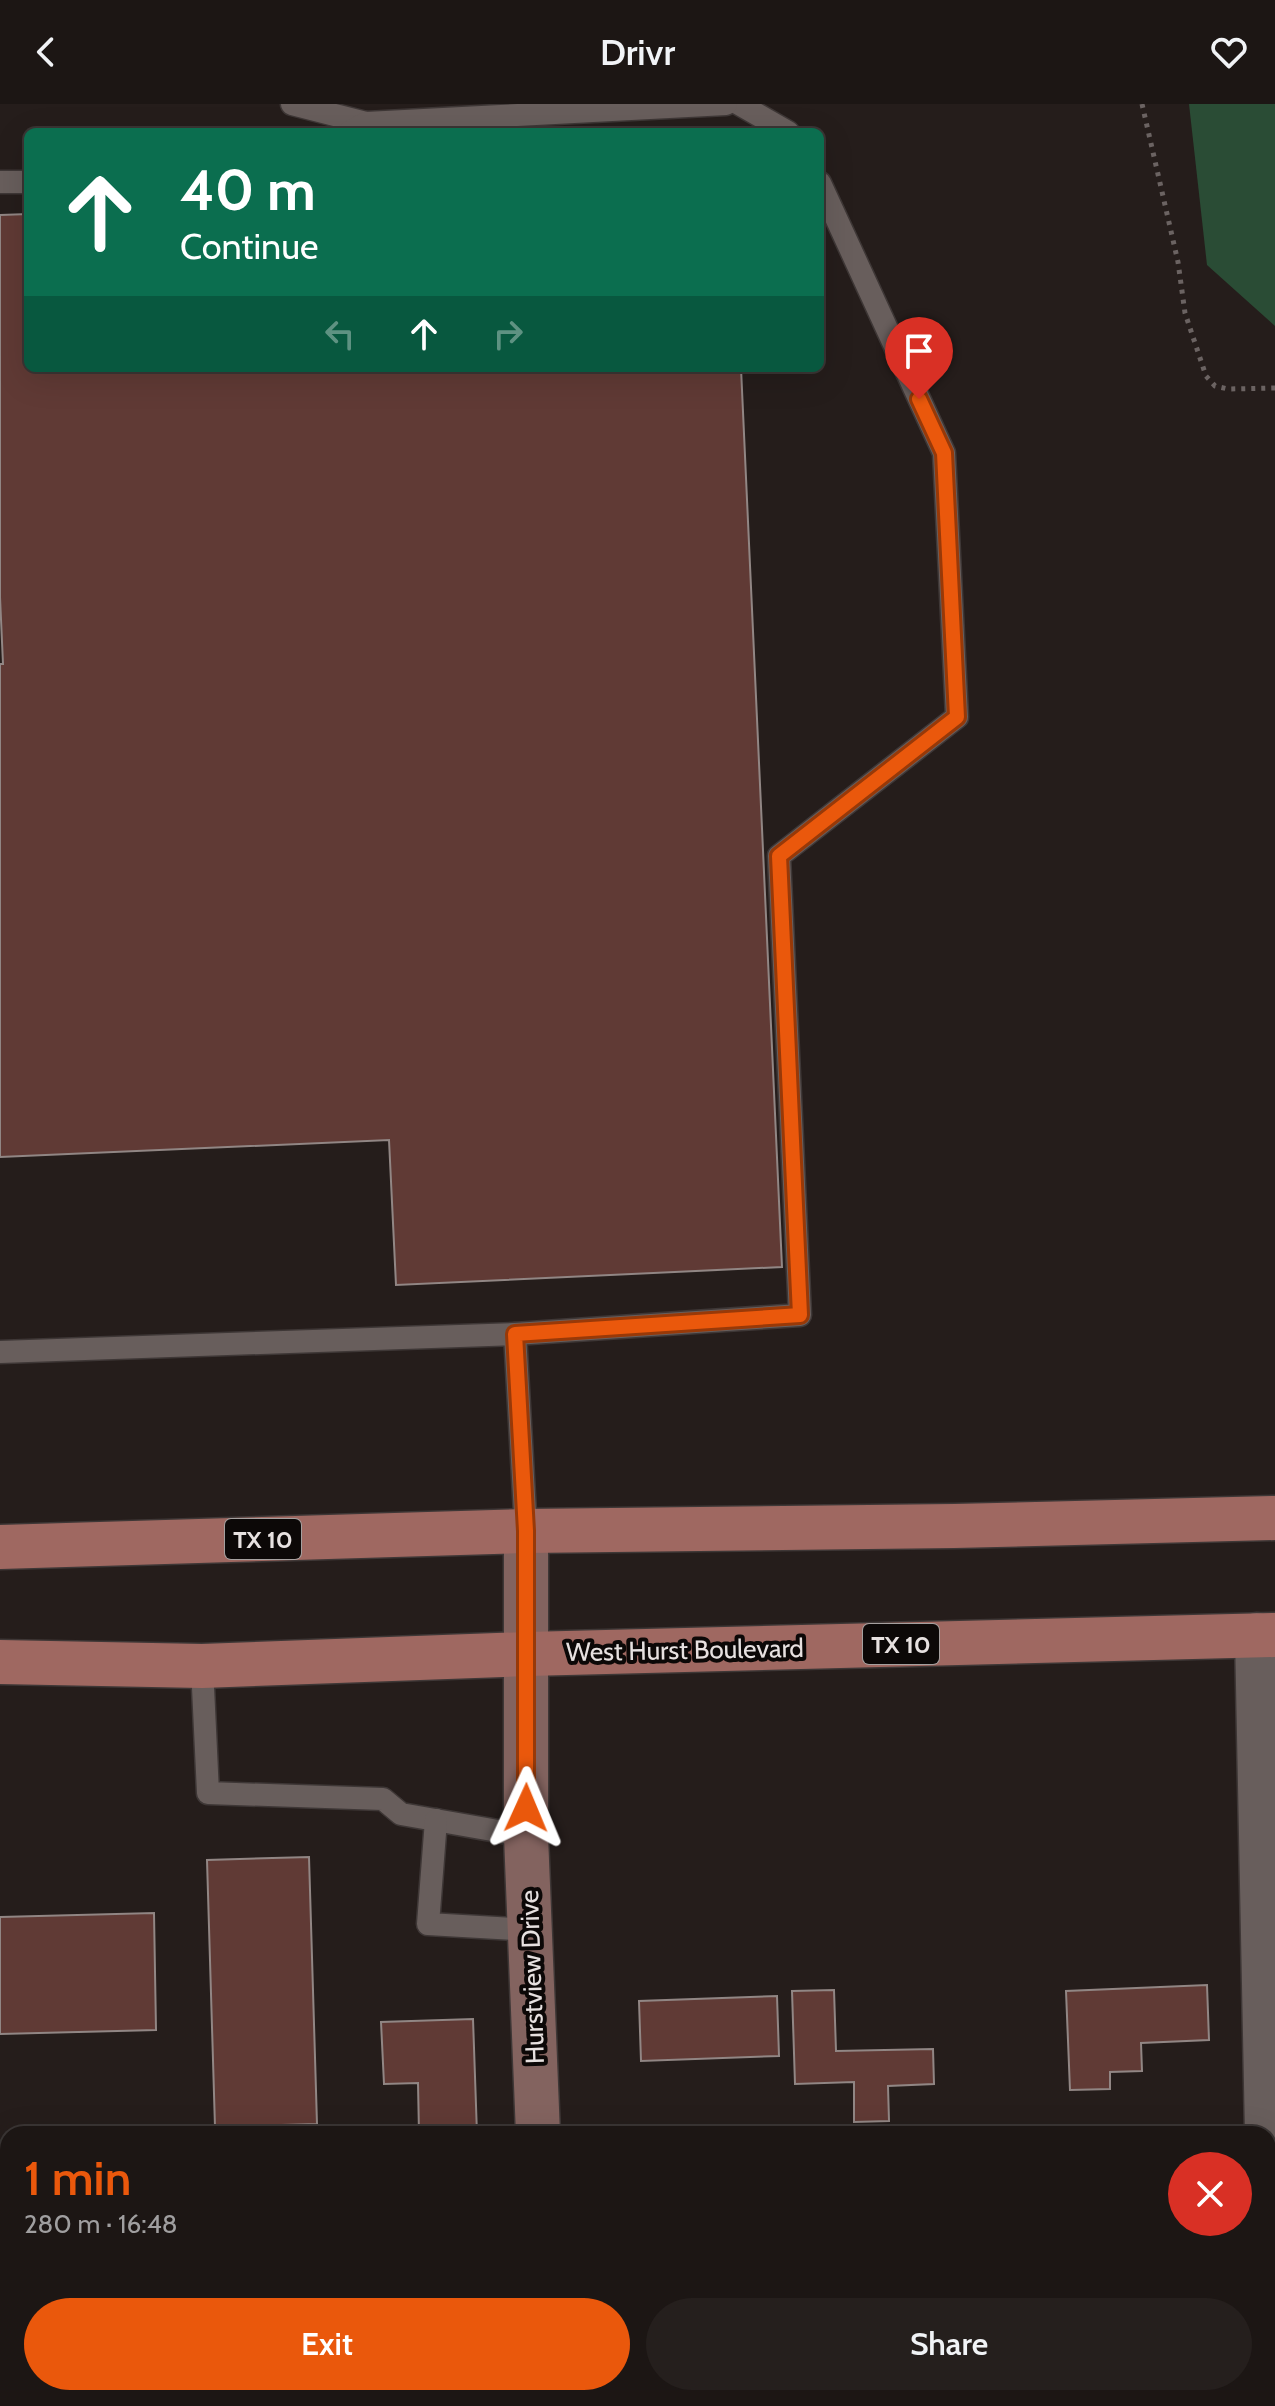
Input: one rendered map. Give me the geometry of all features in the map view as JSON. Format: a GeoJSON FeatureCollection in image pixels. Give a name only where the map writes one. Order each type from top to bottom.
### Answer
{"type":"FeatureCollection","features":[{"type":"Feature","properties":{"kind":"main road","name":"TX 10"},"geometry":{"type":"LineString","coordinates":[[0,1547],[526,1531],[954,1526],[1275,1518]]}},
{"type":"Feature","properties":{"kind":"main road","name":"West Hurst Boulevard"},"geometry":{"type":"LineString","coordinates":[[0,1662],[202,1666],[527,1654],[1266,1635]]}},
{"type":"Feature","properties":{"kind":"street","name":"Hurstview Drive"},"geometry":{"type":"LineString","coordinates":[[526,1531],[526,1836],[538,2126]]}},
{"type":"Feature","properties":{"kind":"street"},"geometry":{"type":"LineString","coordinates":[[1266,1635],[1267,2126]]}},
{"type":"Feature","properties":{"kind":"lane"},"geometry":{"type":"LineString","coordinates":[[292,104],[357,128],[726,104]]}},
{"type":"Feature","properties":{"kind":"lane"},"geometry":{"type":"LineString","coordinates":[[739,104],[781,128]]}},
{"type":"Feature","properties":{"kind":"lane"},"geometry":{"type":"LineString","coordinates":[[0,182],[24,182]]}},
{"type":"Feature","properties":{"kind":"lane"},"geometry":{"type":"LineString","coordinates":[[0,1352],[515,1334],[800,1315],[779,856],[957,717],[944,453],[824,192]]}},
{"type":"Feature","properties":{"kind":"lane"},"geometry":{"type":"LineString","coordinates":[[515,1334],[526,1531]]}},
{"type":"Feature","properties":{"kind":"lane"},"geometry":{"type":"LineString","coordinates":[[202,1666],[208,1793],[383,1799],[401,1814],[526,1836]]}},
{"type":"Feature","properties":{"kind":"lane"},"geometry":{"type":"LineString","coordinates":[[436,1820],[428,1924],[530,1930]]}},
{"type":"Feature","properties":{"kind":"path"},"geometry":{"type":"LineString","coordinates":[[1142,104],[1178,262],[1185,313],[1206,376],[1215,386],[1228,389],[1275,388]]}},
{"type":"Feature","properties":{"kind":"shaded area"},"geometry":{"type":"Polygon","coordinates":[[[1189,104],[1275,104],[1275,326],[1207,265],[1189,104]]]}},
{"type":"Feature","properties":{"kind":"building"},"geometry":{"type":"Polygon","coordinates":[[[24,214],[24,372],[741,372],[782,1267],[396,1285],[389,1140],[0,1157],[0,664],[3,664],[0,597],[0,215],[24,214]]]}},
{"type":"Feature","properties":{"kind":"building"},"geometry":{"type":"Polygon","coordinates":[[[309,1857],[317,2124],[215,2126],[207,1860],[309,1857]]]}},
{"type":"Feature","properties":{"kind":"building"},"geometry":{"type":"Polygon","coordinates":[[[154,1913],[156,2030],[0,2034],[0,1917],[154,1913]]]}},
{"type":"Feature","properties":{"kind":"building"},"geometry":{"type":"Polygon","coordinates":[[[1207,1985],[1209,2040],[1141,2043],[1142,2071],[1110,2072],[1110,2089],[1070,2090],[1066,1991],[1207,1985]]]}},
{"type":"Feature","properties":{"kind":"building"},"geometry":{"type":"Polygon","coordinates":[[[834,1990],[836,2051],[933,2049],[934,2084],[888,2086],[889,2121],[854,2122],[854,2082],[795,2084],[792,1991],[834,1990]]]}},
{"type":"Feature","properties":{"kind":"building"},"geometry":{"type":"Polygon","coordinates":[[[777,1996],[779,2056],[641,2061],[639,2001],[777,1996]]]}},
{"type":"Feature","properties":{"kind":"building"},"geometry":{"type":"Polygon","coordinates":[[[473,2019],[477,2126],[419,2126],[418,2083],[384,2084],[381,2022],[473,2019]]]}},
{"type":"Feature","properties":{"kind":"route"},"geometry":{"type":"LineString","coordinates":[[526,1808],[526,1531],[515,1334],[800,1315],[779,856],[957,717],[944,453],[919,399]]}}]}
